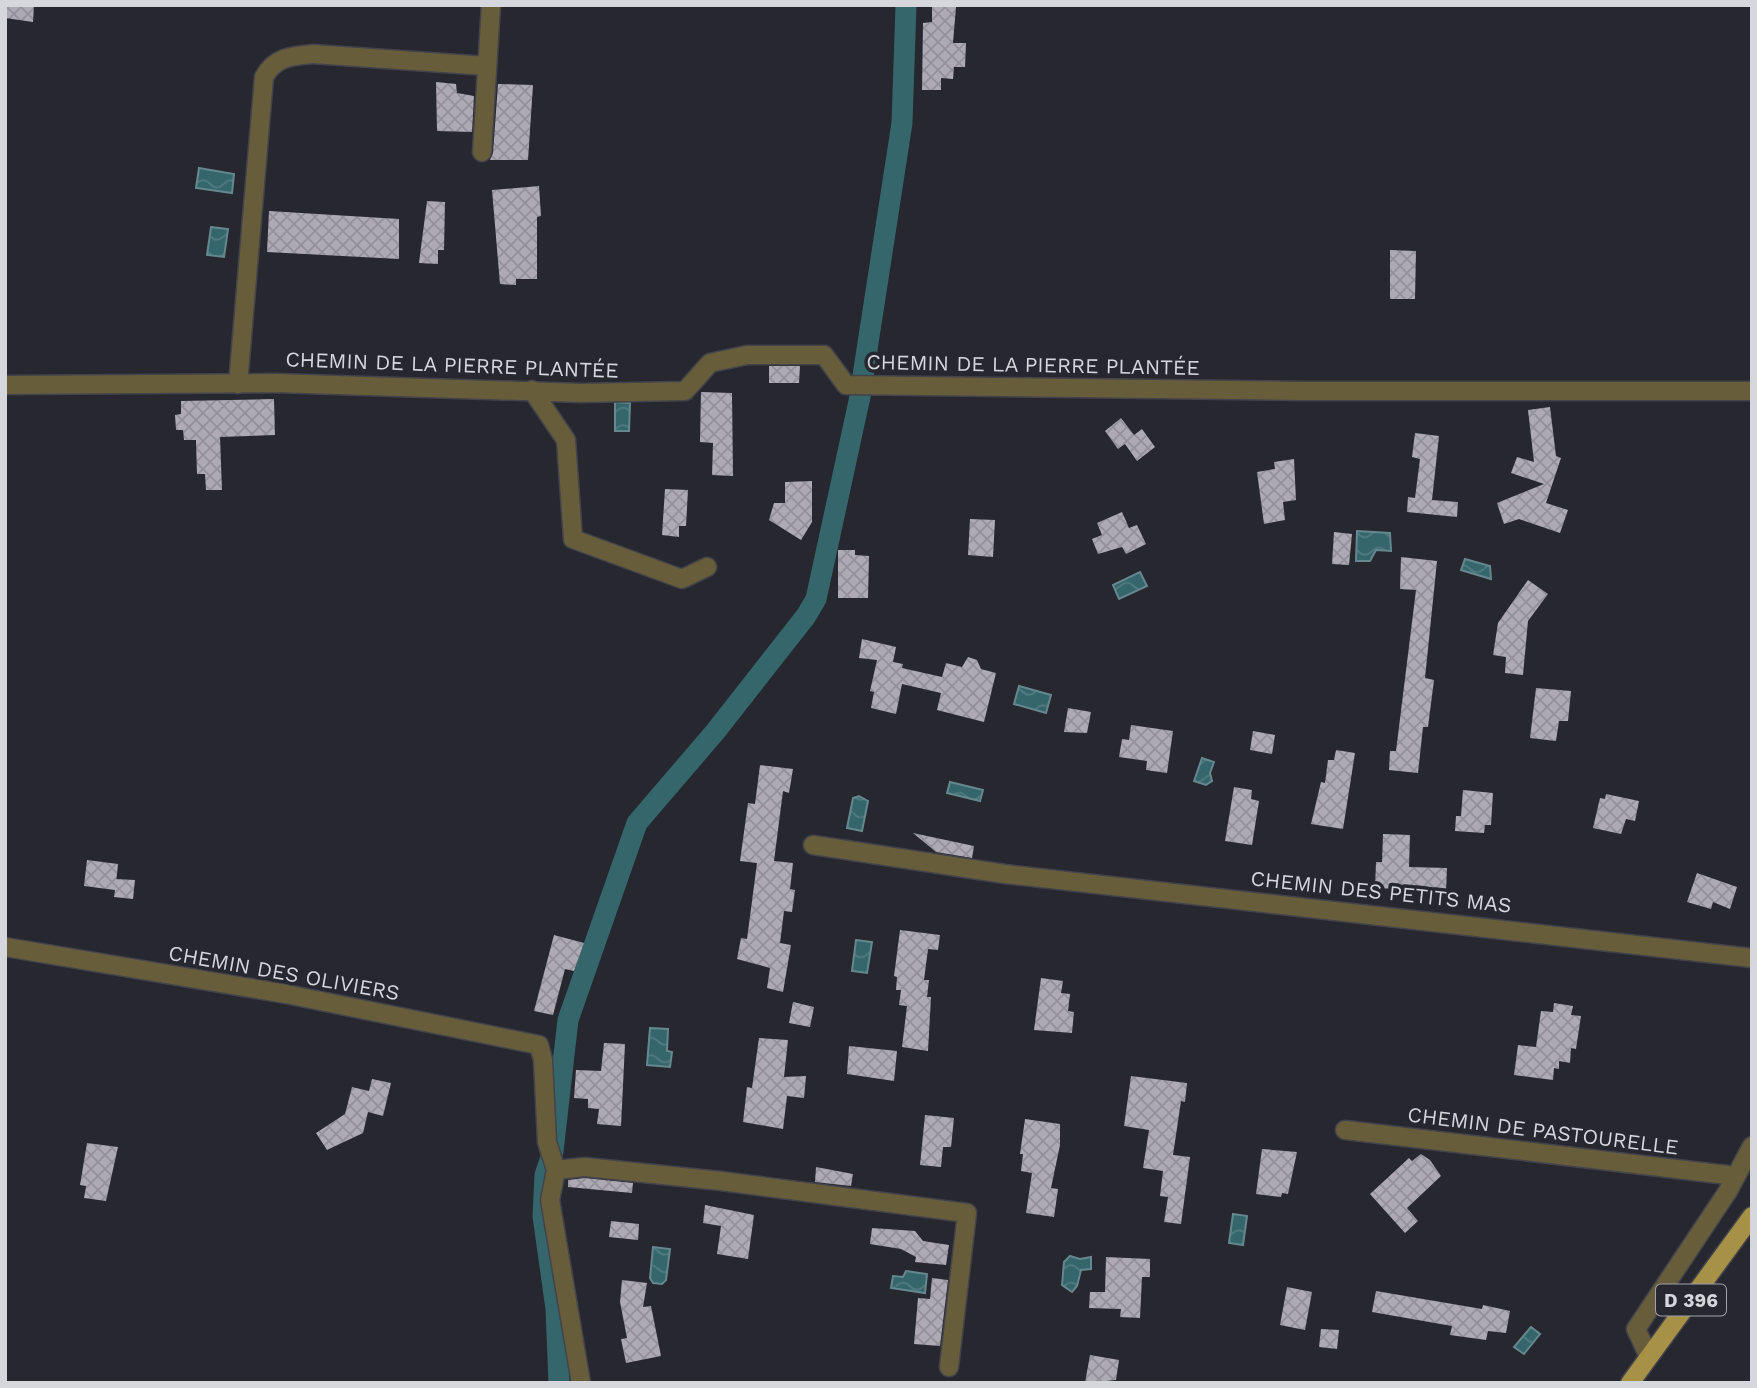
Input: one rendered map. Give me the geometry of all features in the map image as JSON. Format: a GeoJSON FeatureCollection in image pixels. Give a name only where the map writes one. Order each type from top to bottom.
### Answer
{"type":"FeatureCollection","features":[{"type":"Feature","properties":{"kind":"main road","name":"D 396"},"geometry":{"type":"LineString","coordinates":[[1630,1383],[1752,1216]]}},
{"type":"Feature","properties":{"kind":"street"},"geometry":{"type":"LineString","coordinates":[[482,152],[491,5]]}},
{"type":"Feature","properties":{"kind":"street"},"geometry":{"type":"LineString","coordinates":[[239,384],[264,77],[269,68],[284,58],[313,54],[487,66]]}},
{"type":"Feature","properties":{"kind":"street","name":"CHEMIN DE LA PIERRE PLANTÉE"},"geometry":{"type":"LineString","coordinates":[[5,385],[239,384],[581,393],[685,391],[710,363],[747,355],[824,355],[846,385],[1302,391],[1752,391]]}},
{"type":"Feature","properties":{"kind":"street"},"geometry":{"type":"LineString","coordinates":[[532,390],[566,440],[573,539],[682,579],[707,567]]}},
{"type":"Feature","properties":{"kind":"street","name":"CHEMIN DES PETITS MAS"},"geometry":{"type":"LineString","coordinates":[[813,845],[1004,874],[1752,958]]}},
{"type":"Feature","properties":{"kind":"street","name":"CHEMIN DES OLIVIERS"},"geometry":{"type":"LineString","coordinates":[[5,947],[286,994],[539,1045],[543,1060],[547,1142],[556,1170]]}},
{"type":"Feature","properties":{"kind":"street","name":"CHEMIN DE PASTOURELLE"},"geometry":{"type":"LineString","coordinates":[[1345,1130],[1735,1177]]}},
{"type":"Feature","properties":{"kind":"street"},"geometry":{"type":"LineString","coordinates":[[1649,1357],[1636,1329],[1735,1177],[1752,1146]]}},
{"type":"Feature","properties":{"kind":"street"},"geometry":{"type":"LineString","coordinates":[[581,1383],[551,1200],[556,1170],[585,1167],[721,1181],[967,1213],[949,1367]]}},
{"type":"Feature","properties":{"kind":"water"},"geometry":{"type":"Polygon","coordinates":[[[199,168],[234,174],[232,193],[196,188],[199,168]]]}},
{"type":"Feature","properties":{"kind":"water"},"geometry":{"type":"Polygon","coordinates":[[[211,227],[228,229],[224,257],[207,255],[211,227]]]}},
{"type":"Feature","properties":{"kind":"water"},"geometry":{"type":"Polygon","coordinates":[[[615,402],[630,403],[629,431],[615,431],[615,402]]]}},
{"type":"Feature","properties":{"kind":"water"},"geometry":{"type":"Polygon","coordinates":[[[1357,531],[1390,533],[1391,551],[1376,550],[1370,561],[1356,561],[1357,531]]]}},
{"type":"Feature","properties":{"kind":"water"},"geometry":{"type":"Polygon","coordinates":[[[1465,559],[1490,566],[1491,579],[1461,570],[1465,559]]]}},
{"type":"Feature","properties":{"kind":"water"},"geometry":{"type":"Polygon","coordinates":[[[1140,572],[1147,586],[1119,599],[1113,585],[1140,572]]]}},
{"type":"Feature","properties":{"kind":"water"},"geometry":{"type":"Polygon","coordinates":[[[1019,686],[1051,695],[1046,713],[1014,704],[1019,686]]]}},
{"type":"Feature","properties":{"kind":"water"},"geometry":{"type":"Polygon","coordinates":[[[1202,758],[1214,762],[1210,773],[1212,781],[1206,785],[1194,781],[1202,758]]]}},
{"type":"Feature","properties":{"kind":"water"},"geometry":{"type":"Polygon","coordinates":[[[950,782],[983,790],[980,801],[947,793],[950,782]]]}},
{"type":"Feature","properties":{"kind":"water"},"geometry":{"type":"Polygon","coordinates":[[[859,796],[868,801],[862,831],[847,828],[853,798],[859,796]]]}},
{"type":"Feature","properties":{"kind":"water"},"geometry":{"type":"Polygon","coordinates":[[[856,940],[872,942],[867,973],[852,971],[856,940]]]}},
{"type":"Feature","properties":{"kind":"water"},"geometry":{"type":"Polygon","coordinates":[[[650,1028],[668,1029],[667,1051],[672,1052],[670,1067],[647,1065],[650,1028]]]}},
{"type":"Feature","properties":{"kind":"water"},"geometry":{"type":"Polygon","coordinates":[[[1233,1214],[1247,1216],[1243,1245],[1229,1243],[1233,1214]]]}},
{"type":"Feature","properties":{"kind":"water"},"geometry":{"type":"Polygon","coordinates":[[[653,1247],[670,1249],[666,1280],[662,1284],[653,1283],[650,1278],[653,1247]]]}},
{"type":"Feature","properties":{"kind":"water"},"geometry":{"type":"Polygon","coordinates":[[[1070,1256],[1080,1259],[1091,1257],[1091,1269],[1081,1270],[1077,1286],[1072,1292],[1062,1285],[1064,1262],[1070,1256]]]}},
{"type":"Feature","properties":{"kind":"water"},"geometry":{"type":"Polygon","coordinates":[[[906,1271],[927,1274],[925,1293],[891,1288],[893,1276],[903,1277],[906,1271]]]}},
{"type":"Feature","properties":{"kind":"water"},"geometry":{"type":"Polygon","coordinates":[[[1531,1327],[1540,1334],[1524,1354],[1514,1347],[1531,1327]]]}},
{"type":"Feature","properties":{"kind":"building"},"geometry":{"type":"Polygon","coordinates":[[[5,5],[34,5],[33,22],[5,18],[5,5]]]}},
{"type":"Feature","properties":{"kind":"building"},"geometry":{"type":"Polygon","coordinates":[[[932,7],[956,7],[953,43],[966,43],[965,67],[954,67],[953,79],[941,78],[941,90],[922,90],[923,23],[932,22],[932,7]]]}},
{"type":"Feature","properties":{"kind":"building"},"geometry":{"type":"Polygon","coordinates":[[[436,82],[456,84],[457,93],[474,96],[472,132],[437,131],[436,82]]]}},
{"type":"Feature","properties":{"kind":"building"},"geometry":{"type":"Polygon","coordinates":[[[498,84],[533,85],[528,160],[490,160],[493,153],[498,84]]]}},
{"type":"Feature","properties":{"kind":"building"},"geometry":{"type":"Polygon","coordinates":[[[539,186],[541,216],[537,217],[537,279],[516,279],[516,285],[500,284],[492,190],[539,186]]]}},
{"type":"Feature","properties":{"kind":"building"},"geometry":{"type":"Polygon","coordinates":[[[427,201],[445,202],[444,250],[438,250],[438,264],[419,263],[427,201]]]}},
{"type":"Feature","properties":{"kind":"building"},"geometry":{"type":"Polygon","coordinates":[[[269,211],[399,219],[399,259],[267,252],[269,211]]]}},
{"type":"Feature","properties":{"kind":"building"},"geometry":{"type":"Polygon","coordinates":[[[1390,250],[1416,251],[1415,299],[1390,299],[1390,250]]]}},
{"type":"Feature","properties":{"kind":"building"},"geometry":{"type":"Polygon","coordinates":[[[769,366],[800,366],[799,383],[769,383],[769,366]]]}},
{"type":"Feature","properties":{"kind":"building"},"geometry":{"type":"Polygon","coordinates":[[[701,392],[732,393],[733,476],[712,475],[713,443],[700,442],[701,392]]]}},
{"type":"Feature","properties":{"kind":"building"},"geometry":{"type":"Polygon","coordinates":[[[274,399],[275,435],[220,437],[222,490],[206,490],[205,474],[197,474],[196,440],[184,440],[183,430],[176,430],[175,415],[181,414],[181,401],[274,399]]]}},
{"type":"Feature","properties":{"kind":"building"},"geometry":{"type":"Polygon","coordinates":[[[1550,407],[1556,456],[1561,458],[1546,503],[1568,510],[1560,533],[1519,519],[1504,524],[1497,503],[1544,484],[1511,473],[1517,457],[1534,462],[1528,410],[1550,407]]]}},
{"type":"Feature","properties":{"kind":"building"},"geometry":{"type":"Polygon","coordinates":[[[1121,418],[1134,435],[1142,429],[1155,447],[1137,461],[1125,444],[1118,449],[1105,431],[1121,418]]]}},
{"type":"Feature","properties":{"kind":"building"},"geometry":{"type":"Polygon","coordinates":[[[1415,433],[1439,436],[1432,500],[1458,502],[1457,517],[1407,512],[1408,497],[1415,498],[1420,459],[1412,457],[1415,433]]]}},
{"type":"Feature","properties":{"kind":"building"},"geometry":{"type":"Polygon","coordinates":[[[1294,459],[1296,500],[1283,502],[1285,520],[1264,524],[1257,472],[1275,469],[1274,462],[1294,459]]]}},
{"type":"Feature","properties":{"kind":"building"},"geometry":{"type":"Polygon","coordinates":[[[812,481],[812,522],[801,540],[769,520],[774,503],[785,503],[785,482],[812,481]]]}},
{"type":"Feature","properties":{"kind":"building"},"geometry":{"type":"Polygon","coordinates":[[[665,489],[688,490],[686,526],[679,526],[679,537],[662,535],[665,489]]]}},
{"type":"Feature","properties":{"kind":"building"},"geometry":{"type":"Polygon","coordinates":[[[1122,512],[1129,528],[1137,525],[1146,544],[1126,554],[1122,547],[1098,554],[1092,539],[1102,535],[1097,523],[1122,512]]]}},
{"type":"Feature","properties":{"kind":"building"},"geometry":{"type":"Polygon","coordinates":[[[970,519],[995,520],[993,557],[968,555],[970,519]]]}},
{"type":"Feature","properties":{"kind":"building"},"geometry":{"type":"Polygon","coordinates":[[[1334,532],[1352,534],[1349,565],[1332,564],[1334,532]]]}},
{"type":"Feature","properties":{"kind":"building"},"geometry":{"type":"Polygon","coordinates":[[[838,550],[855,550],[855,555],[869,556],[868,598],[838,598],[838,550]]]}},
{"type":"Feature","properties":{"kind":"building"},"geometry":{"type":"Polygon","coordinates":[[[1401,557],[1437,561],[1425,678],[1434,680],[1428,727],[1423,727],[1418,773],[1389,770],[1390,751],[1396,751],[1416,590],[1400,589],[1401,557]]]}},
{"type":"Feature","properties":{"kind":"building"},"geometry":{"type":"Polygon","coordinates":[[[1528,580],[1548,594],[1528,621],[1523,675],[1505,673],[1506,657],[1493,655],[1498,623],[1528,580]]]}},
{"type":"Feature","properties":{"kind":"building"},"geometry":{"type":"Polygon","coordinates":[[[862,639],[896,647],[893,662],[903,664],[902,668],[942,677],[946,663],[962,667],[968,657],[977,660],[981,669],[996,673],[984,722],[937,710],[941,693],[902,684],[896,714],[871,708],[874,692],[870,691],[877,660],[859,658],[862,639]]]}},
{"type":"Feature","properties":{"kind":"building"},"geometry":{"type":"Polygon","coordinates":[[[1536,688],[1571,691],[1568,721],[1559,721],[1556,741],[1530,738],[1536,688]]]}},
{"type":"Feature","properties":{"kind":"building"},"geometry":{"type":"Polygon","coordinates":[[[1068,708],[1091,712],[1087,733],[1064,732],[1068,708]]]}},
{"type":"Feature","properties":{"kind":"building"},"geometry":{"type":"Polygon","coordinates":[[[1131,725],[1173,731],[1167,773],[1146,770],[1147,761],[1119,757],[1122,739],[1129,740],[1131,725]]]}},
{"type":"Feature","properties":{"kind":"building"},"geometry":{"type":"Polygon","coordinates":[[[1253,731],[1275,735],[1272,754],[1250,750],[1253,731]]]}},
{"type":"Feature","properties":{"kind":"building"},"geometry":{"type":"Polygon","coordinates":[[[1336,750],[1355,753],[1343,829],[1311,824],[1321,782],[1325,783],[1328,760],[1334,760],[1336,750]]]}},
{"type":"Feature","properties":{"kind":"building"},"geometry":{"type":"Polygon","coordinates":[[[760,765],[793,769],[789,793],[783,791],[774,861],[793,863],[790,889],[795,890],[792,912],[784,911],[780,943],[791,945],[783,992],[767,988],[770,968],[737,959],[741,938],[747,939],[757,863],[740,861],[748,803],[755,804],[760,765]]]}},
{"type":"Feature","properties":{"kind":"building"},"geometry":{"type":"Polygon","coordinates":[[[1234,787],[1252,790],[1251,799],[1259,801],[1252,845],[1225,841],[1234,787]]]}},
{"type":"Feature","properties":{"kind":"building"},"geometry":{"type":"Polygon","coordinates":[[[1463,790],[1493,793],[1491,825],[1485,825],[1484,833],[1455,831],[1456,816],[1461,816],[1463,790]]]}},
{"type":"Feature","properties":{"kind":"building"},"geometry":{"type":"Polygon","coordinates":[[[1606,794],[1639,801],[1635,821],[1626,819],[1621,834],[1593,828],[1600,798],[1605,799],[1606,794]]]}},
{"type":"Feature","properties":{"kind":"building"},"geometry":{"type":"Polygon","coordinates":[[[913,833],[974,846],[972,858],[936,852],[913,833]]]}},
{"type":"Feature","properties":{"kind":"building"},"geometry":{"type":"Polygon","coordinates":[[[1383,834],[1410,835],[1409,867],[1447,868],[1446,891],[1375,888],[1376,862],[1382,862],[1383,834]]]}},
{"type":"Feature","properties":{"kind":"building"},"geometry":{"type":"Polygon","coordinates":[[[87,860],[118,864],[116,879],[135,880],[133,899],[114,897],[115,890],[84,886],[87,860]]]}},
{"type":"Feature","properties":{"kind":"building"},"geometry":{"type":"Polygon","coordinates":[[[1697,873],[1737,887],[1730,909],[1713,902],[1711,909],[1687,902],[1697,873]]]}},
{"type":"Feature","properties":{"kind":"building"},"geometry":{"type":"Polygon","coordinates":[[[900,930],[940,935],[938,950],[928,949],[924,980],[929,980],[927,997],[931,997],[928,1051],[902,1047],[907,1006],[899,1005],[901,990],[896,990],[897,977],[894,976],[900,930]]]}},
{"type":"Feature","properties":{"kind":"building"},"geometry":{"type":"Polygon","coordinates":[[[554,935],[584,943],[574,971],[565,969],[553,1015],[534,1011],[554,935]]]}},
{"type":"Feature","properties":{"kind":"building"},"geometry":{"type":"Polygon","coordinates":[[[1041,978],[1063,981],[1061,993],[1070,994],[1068,1011],[1074,1012],[1072,1033],[1034,1030],[1041,978]]]}},
{"type":"Feature","properties":{"kind":"building"},"geometry":{"type":"Polygon","coordinates":[[[793,1002],[814,1007],[810,1027],[789,1023],[793,1002]]]}},
{"type":"Feature","properties":{"kind":"building"},"geometry":{"type":"Polygon","coordinates":[[[1554,1003],[1573,1006],[1571,1015],[1581,1016],[1576,1049],[1571,1048],[1570,1063],[1559,1061],[1559,1069],[1554,1068],[1553,1080],[1514,1075],[1518,1045],[1536,1047],[1541,1011],[1553,1012],[1554,1003]]]}},
{"type":"Feature","properties":{"kind":"building"},"geometry":{"type":"Polygon","coordinates":[[[759,1038],[788,1040],[784,1077],[806,1076],[804,1098],[787,1096],[783,1129],[743,1122],[747,1087],[752,1088],[759,1038]]]}},
{"type":"Feature","properties":{"kind":"building"},"geometry":{"type":"Polygon","coordinates":[[[604,1043],[625,1044],[621,1126],[597,1124],[599,1109],[588,1108],[588,1099],[574,1098],[576,1070],[601,1071],[604,1043]]]}},
{"type":"Feature","properties":{"kind":"building"},"geometry":{"type":"Polygon","coordinates":[[[849,1046],[897,1051],[894,1081],[847,1074],[849,1046]]]}},
{"type":"Feature","properties":{"kind":"building"},"geometry":{"type":"Polygon","coordinates":[[[1131,1076],[1187,1083],[1185,1102],[1181,1101],[1173,1155],[1190,1157],[1181,1224],[1164,1222],[1168,1197],[1160,1196],[1163,1171],[1143,1168],[1149,1130],[1124,1126],[1131,1076]]]}},
{"type":"Feature","properties":{"kind":"building"},"geometry":{"type":"Polygon","coordinates":[[[372,1079],[391,1083],[383,1116],[368,1112],[363,1133],[327,1150],[316,1133],[345,1114],[352,1087],[369,1091],[372,1079]]]}},
{"type":"Feature","properties":{"kind":"building"},"geometry":{"type":"Polygon","coordinates":[[[925,1115],[954,1118],[951,1147],[943,1147],[941,1167],[920,1165],[925,1115]]]}},
{"type":"Feature","properties":{"kind":"building"},"geometry":{"type":"Polygon","coordinates":[[[1025,1119],[1060,1124],[1060,1145],[1051,1188],[1058,1189],[1054,1217],[1026,1213],[1032,1173],[1021,1171],[1023,1154],[1020,1154],[1025,1119]]]}},
{"type":"Feature","properties":{"kind":"building"},"geometry":{"type":"Polygon","coordinates":[[[87,1143],[118,1147],[106,1201],[84,1198],[86,1186],[80,1185],[87,1143]]]}},
{"type":"Feature","properties":{"kind":"building"},"geometry":{"type":"Polygon","coordinates":[[[1262,1149],[1297,1152],[1288,1194],[1282,1193],[1281,1197],[1256,1194],[1262,1149]]]}},
{"type":"Feature","properties":{"kind":"building"},"geometry":{"type":"Polygon","coordinates":[[[1421,1154],[1430,1160],[1441,1176],[1407,1208],[1418,1221],[1405,1233],[1370,1194],[1409,1158],[1412,1161],[1421,1154]]]}},
{"type":"Feature","properties":{"kind":"building"},"geometry":{"type":"Polygon","coordinates":[[[816,1167],[853,1174],[851,1186],[815,1182],[816,1167]]]}},
{"type":"Feature","properties":{"kind":"building"},"geometry":{"type":"Polygon","coordinates":[[[585,1178],[633,1183],[632,1193],[568,1187],[568,1180],[585,1178]]]}},
{"type":"Feature","properties":{"kind":"building"},"geometry":{"type":"Polygon","coordinates":[[[705,1205],[754,1215],[748,1259],[717,1254],[721,1226],[703,1223],[705,1205]]]}},
{"type":"Feature","properties":{"kind":"building"},"geometry":{"type":"Polygon","coordinates":[[[611,1221],[639,1224],[638,1240],[609,1237],[611,1221]]]}},
{"type":"Feature","properties":{"kind":"building"},"geometry":{"type":"Polygon","coordinates":[[[872,1228],[915,1231],[923,1241],[949,1245],[946,1265],[915,1262],[916,1257],[901,1249],[870,1244],[872,1228]]]}},
{"type":"Feature","properties":{"kind":"building"},"geometry":{"type":"Polygon","coordinates":[[[1106,1257],[1150,1259],[1150,1277],[1142,1277],[1140,1318],[1120,1317],[1121,1309],[1089,1308],[1090,1292],[1105,1292],[1106,1257]]]}},
{"type":"Feature","properties":{"kind":"building"},"geometry":{"type":"Polygon","coordinates":[[[932,1278],[948,1280],[940,1346],[914,1344],[918,1298],[930,1299],[932,1278]]]}},
{"type":"Feature","properties":{"kind":"building"},"geometry":{"type":"Polygon","coordinates":[[[622,1280],[647,1283],[643,1307],[651,1306],[661,1356],[626,1363],[621,1339],[627,1338],[620,1302],[622,1280]]]}},
{"type":"Feature","properties":{"kind":"building"},"geometry":{"type":"Polygon","coordinates":[[[1287,1287],[1312,1292],[1305,1330],[1280,1325],[1287,1287]]]}},
{"type":"Feature","properties":{"kind":"building"},"geometry":{"type":"Polygon","coordinates":[[[1376,1291],[1482,1309],[1483,1305],[1510,1311],[1506,1333],[1488,1331],[1486,1340],[1450,1335],[1452,1326],[1372,1312],[1376,1291]]]}},
{"type":"Feature","properties":{"kind":"building"},"geometry":{"type":"Polygon","coordinates":[[[1321,1329],[1339,1330],[1337,1349],[1319,1347],[1321,1329]]]}},
{"type":"Feature","properties":{"kind":"building"},"geometry":{"type":"Polygon","coordinates":[[[1090,1355],[1119,1360],[1116,1380],[1085,1383],[1090,1355]]]}},
{"type":"Feature","properties":{"kind":"waterway"},"geometry":{"type":"LineString","coordinates":[[862,382],[902,123],[906,5]]}},
{"type":"Feature","properties":{"kind":"waterway"},"geometry":{"type":"LineString","coordinates":[[559,1383],[556,1309],[543,1216],[545,1175],[553,1151],[568,1020],[637,823],[715,732],[806,616],[816,599],[861,392]]}}]}
